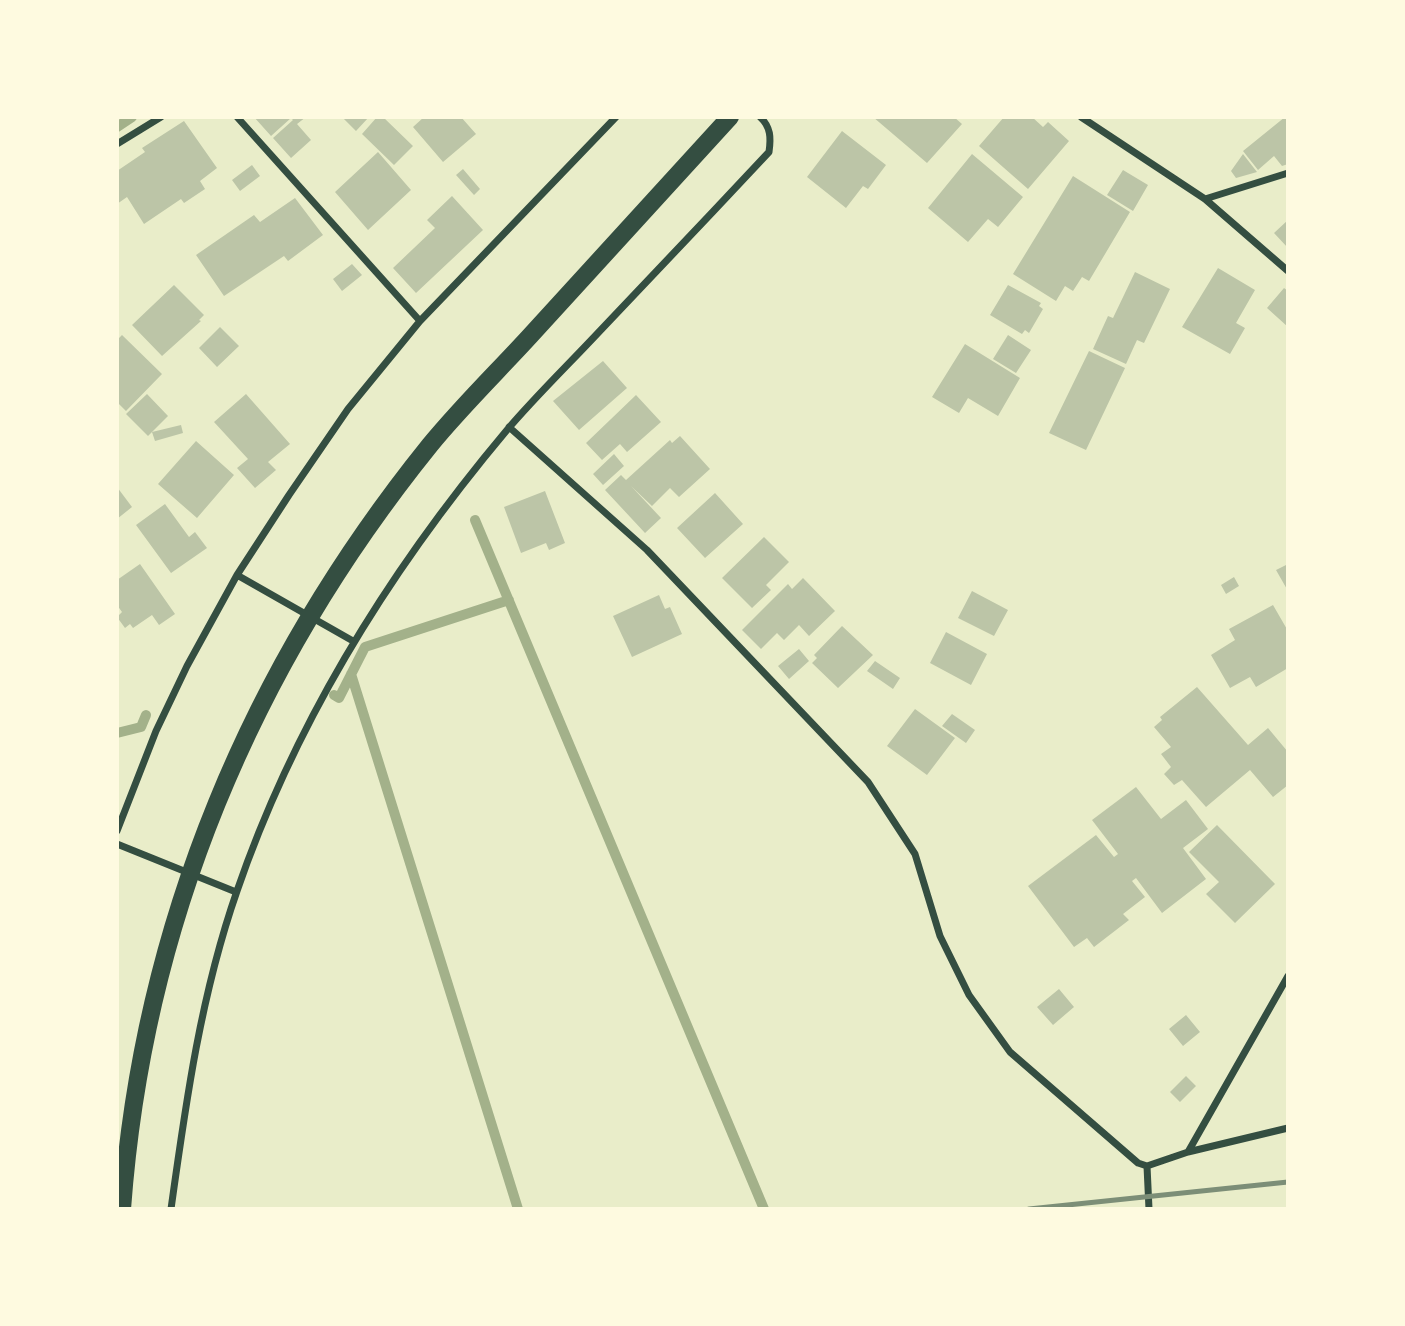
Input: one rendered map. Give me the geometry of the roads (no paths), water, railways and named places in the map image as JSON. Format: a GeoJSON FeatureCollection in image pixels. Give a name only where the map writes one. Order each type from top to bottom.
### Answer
{"type":"FeatureCollection","features":[{"type":"Feature","properties":{"kind":"main road"},"geometry":{"type":"LineString","coordinates":[[122,1209],[135,1094],[150,1015],[186,881],[212,810],[273,681],[332,582],[375,518],[431,443],[730,117]]}},
{"type":"Feature","properties":{"kind":"street"},"geometry":{"type":"LineString","coordinates":[[117,144],[161,117]]}},
{"type":"Feature","properties":{"kind":"street"},"geometry":{"type":"LineString","coordinates":[[237,117],[420,321]]}},
{"type":"Feature","properties":{"kind":"street"},"geometry":{"type":"LineString","coordinates":[[117,831],[156,731],[187,666],[237,575],[348,410],[420,321],[616,117]]}},
{"type":"Feature","properties":{"kind":"street"},"geometry":{"type":"LineString","coordinates":[[171,1209],[196,1043],[236,892],[286,766],[308,720],[353,641],[449,501],[509,427],[769,152],[771,140],[767,124],[760,117]]}},
{"type":"Feature","properties":{"kind":"street"},"geometry":{"type":"LineString","coordinates":[[1081,117],[1205,199],[1288,271]]}},
{"type":"Feature","properties":{"kind":"street"},"geometry":{"type":"LineString","coordinates":[[1205,199],[1288,173]]}},
{"type":"Feature","properties":{"kind":"street"},"geometry":{"type":"LineString","coordinates":[[509,427],[647,550],[867,782],[915,854],[940,936],[969,995],[1003,1042],[1138,1163],[1147,1166],[1188,1152],[1288,1128]]}},
{"type":"Feature","properties":{"kind":"street"},"geometry":{"type":"LineString","coordinates":[[237,575],[353,641]]}},
{"type":"Feature","properties":{"kind":"street"},"geometry":{"type":"LineString","coordinates":[[117,844],[236,892]]}},
{"type":"Feature","properties":{"kind":"street"},"geometry":{"type":"LineString","coordinates":[[1188,1152],[1288,976]]}},
{"type":"Feature","properties":{"kind":"street"},"geometry":{"type":"LineString","coordinates":[[1147,1166],[1149,1209]]}},
{"type":"Feature","properties":{"kind":"waterway"},"geometry":{"type":"LineString","coordinates":[[117,127],[132,117]]}},
{"type":"Feature","properties":{"kind":"waterway"},"geometry":{"type":"LineString","coordinates":[[475,520],[764,1209]]}},
{"type":"Feature","properties":{"kind":"waterway"},"geometry":{"type":"LineString","coordinates":[[334,695],[339,698],[365,647],[509,600]]}},
{"type":"Feature","properties":{"kind":"waterway"},"geometry":{"type":"LineString","coordinates":[[351,674],[518,1209]]}},
{"type":"Feature","properties":{"kind":"waterway"},"geometry":{"type":"LineString","coordinates":[[117,733],[141,727],[146,715]]}},
{"type":"Feature","properties":{"kind":"railway"},"geometry":{"type":"LineString","coordinates":[[1029,1209],[1288,1182]]}}]}
